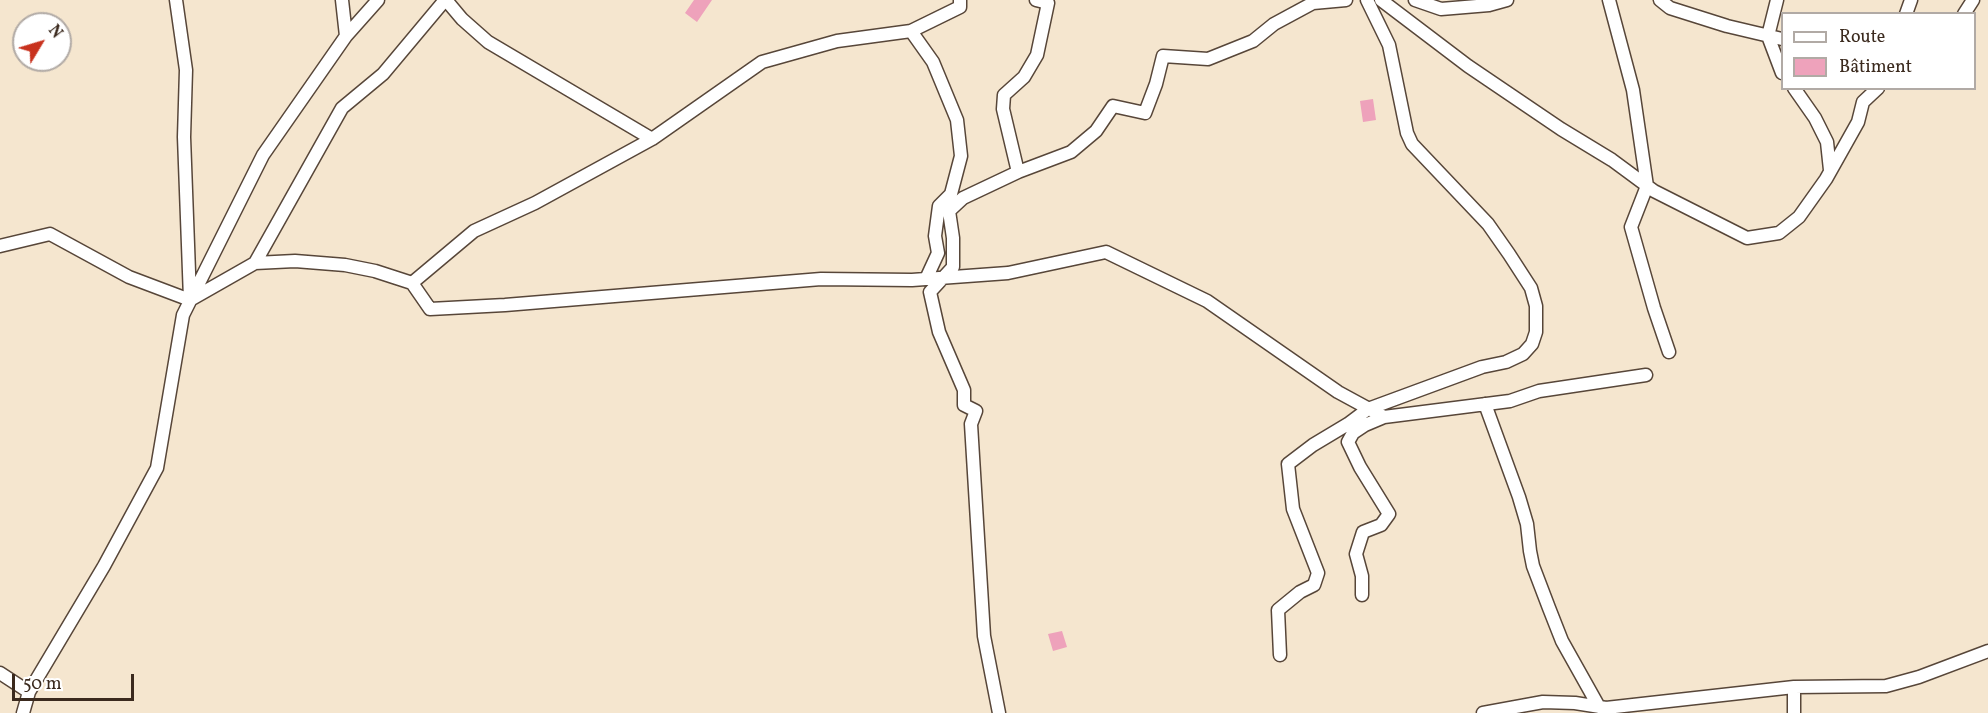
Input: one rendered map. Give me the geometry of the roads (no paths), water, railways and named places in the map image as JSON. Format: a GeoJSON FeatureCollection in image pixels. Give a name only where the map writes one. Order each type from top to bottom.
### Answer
{"type":"FeatureCollection","features":[{"type":"Feature","properties":{"kind":"street"},"geometry":{"type":"LineString","coordinates":[[176,0],[186,70],[184,137],[190,300]]}},
{"type":"Feature","properties":{"kind":"street"},"geometry":{"type":"LineString","coordinates":[[342,0],[346,36]]}},
{"type":"Feature","properties":{"kind":"street"},"geometry":{"type":"LineString","coordinates":[[22,713],[29,692],[104,566],[158,468],[183,315],[190,300],[263,155],[346,36],[378,0]]}},
{"type":"Feature","properties":{"kind":"street"},"geometry":{"type":"LineString","coordinates":[[255,263],[342,108],[383,74],[445,0],[488,42],[652,139]]}},
{"type":"Feature","properties":{"kind":"street"},"geometry":{"type":"LineString","coordinates":[[412,283],[474,231],[536,203],[652,139],[762,62],[837,41],[911,31],[960,8],[960,0]]}},
{"type":"Feature","properties":{"kind":"street"},"geometry":{"type":"LineString","coordinates":[[1018,172],[1003,109],[1004,95],[1024,77],[1037,55],[1048,3],[1036,0]]}},
{"type":"Feature","properties":{"kind":"street"},"geometry":{"type":"LineString","coordinates":[[999,713],[984,636],[971,424],[976,411],[964,405],[963,390],[939,332],[930,292],[953,267],[953,238],[949,211],[963,198],[1018,172],[1071,152],[1096,131],[1113,106],[1145,113],[1163,56],[1208,59],[1253,41],[1274,24],[1313,3],[1346,0]]}},
{"type":"Feature","properties":{"kind":"street"},"geometry":{"type":"LineString","coordinates":[[1280,656],[1278,610],[1300,592],[1314,585],[1318,573],[1293,509],[1288,464],[1313,444],[1348,424],[1368,409],[1482,367],[1506,362],[1523,354],[1534,338],[1536,306],[1531,288],[1488,224],[1412,144],[1407,134],[1389,45],[1367,0]]}},
{"type":"Feature","properties":{"kind":"street"},"geometry":{"type":"LineString","coordinates":[[1381,0],[1468,66],[1561,129],[1612,160],[1654,191],[1747,238],[1779,233],[1799,217],[1858,122],[1863,102],[1876,90]]}},
{"type":"Feature","properties":{"kind":"street"},"geometry":{"type":"LineString","coordinates":[[1415,0],[1441,9],[1490,5],[1507,0]]}},
{"type":"Feature","properties":{"kind":"street"},"geometry":{"type":"LineString","coordinates":[[1609,0],[1633,90],[1647,186],[1631,227],[1669,352]]}},
{"type":"Feature","properties":{"kind":"street"},"geometry":{"type":"LineString","coordinates":[[1660,0],[1670,8],[1679,11],[1727,26],[1781,39]]}},
{"type":"Feature","properties":{"kind":"street"},"geometry":{"type":"LineString","coordinates":[[1777,0],[1768,36],[1781,70]]}},
{"type":"Feature","properties":{"kind":"street"},"geometry":{"type":"LineString","coordinates":[[911,31],[933,62],[957,120],[961,156],[951,194],[939,206],[935,236],[938,253],[926,279]]}},
{"type":"Feature","properties":{"kind":"street"},"geometry":{"type":"LineString","coordinates":[[1795,90],[1815,118],[1827,142],[1830,170]]}},
{"type":"Feature","properties":{"kind":"street"},"geometry":{"type":"LineString","coordinates":[[0,246],[50,234],[129,277],[190,300]]}},
{"type":"Feature","properties":{"kind":"street"},"geometry":{"type":"LineString","coordinates":[[190,300],[255,263],[295,261],[345,265],[375,271],[412,283],[430,309],[821,279],[940,279],[1008,273],[1106,252],[1207,301],[1338,392],[1384,417]]}},
{"type":"Feature","properties":{"kind":"street"},"geometry":{"type":"LineString","coordinates":[[1362,596],[1362,576],[1356,554],[1359,543],[1363,532],[1381,525],[1389,514],[1360,467],[1348,442],[1353,433],[1384,417],[1510,401],[1539,391],[1646,375]]}},
{"type":"Feature","properties":{"kind":"street"},"geometry":{"type":"LineString","coordinates":[[1485,404],[1519,497],[1527,524],[1533,566],[1562,641],[1599,707]]}},
{"type":"Feature","properties":{"kind":"street"},"geometry":{"type":"LineString","coordinates":[[1483,713],[1543,702],[1575,703],[1606,708],[1794,687],[1886,686],[1986,653]]}},
{"type":"Feature","properties":{"kind":"street"},"geometry":{"type":"LineString","coordinates":[[0,673],[29,692]]}},
{"type":"Feature","properties":{"kind":"street"},"geometry":{"type":"LineString","coordinates":[[1794,687],[1794,713]]}}]}
